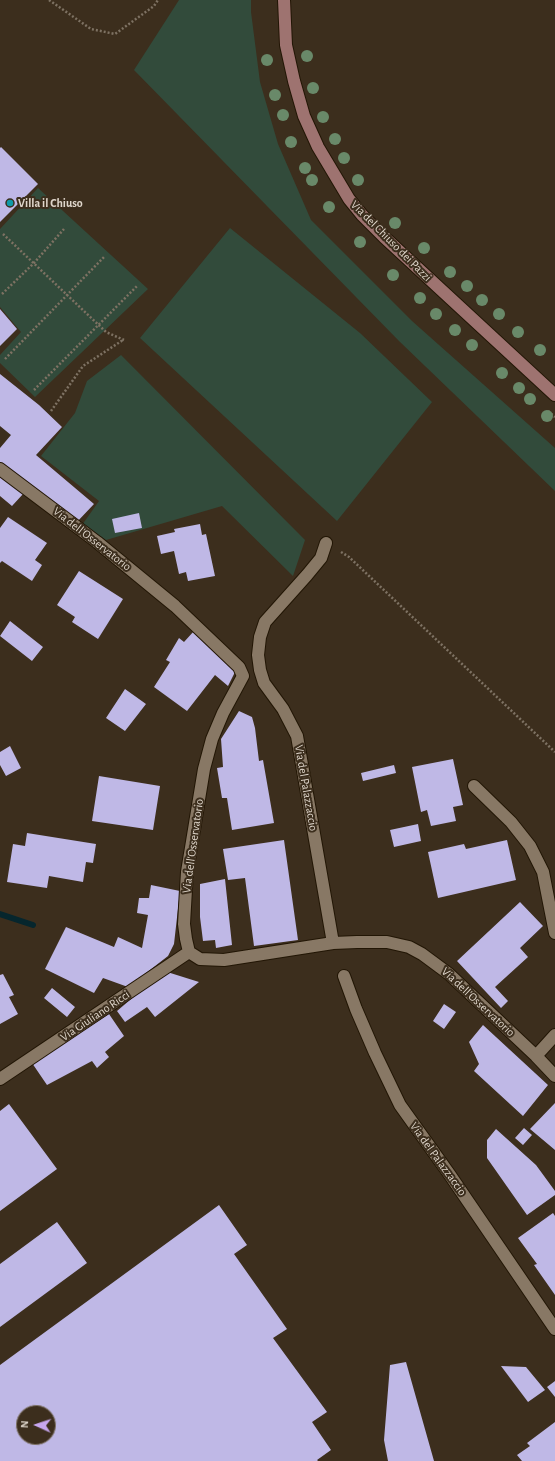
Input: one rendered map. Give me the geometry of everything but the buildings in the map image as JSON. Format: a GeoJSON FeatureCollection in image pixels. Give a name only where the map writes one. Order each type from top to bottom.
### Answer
{"type":"FeatureCollection","features":[{"type":"Feature","properties":{"kind":"main road","name":"Via del Chiuso dei Pazzi"},"geometry":{"type":"LineString","coordinates":[[284,0],[286,45],[304,116],[318,147],[349,198],[362,215],[384,237],[555,395]]}},
{"type":"Feature","properties":{"kind":"street","name":"Via dell'Osservatorio"},"geometry":{"type":"LineString","coordinates":[[0,469],[97,542],[175,606],[232,658],[239,667],[243,676],[223,713],[212,740],[204,769],[187,872],[184,924],[189,952],[200,959],[224,960],[333,944],[357,942],[387,942],[409,947],[422,954],[448,974],[536,1056],[555,1076]]}},
{"type":"Feature","properties":{"kind":"street","name":"Via del Palazzaccio"},"geometry":{"type":"LineString","coordinates":[[326,544],[321,558],[265,622],[260,637],[258,655],[264,683],[283,709],[297,736],[333,944]]}},
{"type":"Feature","properties":{"kind":"street"},"geometry":{"type":"LineString","coordinates":[[474,786],[511,822],[530,846],[542,872],[555,933]]}},
{"type":"Feature","properties":{"kind":"street","name":"Via Giuliano Ricci"},"geometry":{"type":"LineString","coordinates":[[0,1079],[189,952]]}},
{"type":"Feature","properties":{"kind":"street","name":"Via del Palazzaccio"},"geometry":{"type":"LineString","coordinates":[[344,976],[375,1053],[400,1105],[450,1175],[555,1329]]}},
{"type":"Feature","properties":{"kind":"street"},"geometry":{"type":"LineString","coordinates":[[536,1056],[555,1035]]}},
{"type":"Feature","properties":{"kind":"path"},"geometry":{"type":"LineString","coordinates":[[49,0],[91,29],[115,34],[154,6],[158,0]]}},
{"type":"Feature","properties":{"kind":"path"},"geometry":{"type":"LineString","coordinates":[[2,294],[34,263],[64,229]]}},
{"type":"Feature","properties":{"kind":"path"},"geometry":{"type":"LineString","coordinates":[[3,234],[106,332],[124,340],[83,366],[51,411]]}},
{"type":"Feature","properties":{"kind":"path"},"geometry":{"type":"LineString","coordinates":[[5,359],[66,294],[104,257]]}},
{"type":"Feature","properties":{"kind":"path"},"geometry":{"type":"LineString","coordinates":[[34,390],[137,286]]}},
{"type":"Feature","properties":{"kind":"path"},"geometry":{"type":"LineString","coordinates":[[326,544],[349,556],[555,752]]}},
{"type":"Feature","properties":{"kind":"green space"},"geometry":{"type":"Polygon","coordinates":[[[179,0],[251,0],[251,12],[260,82],[278,144],[311,220],[412,321],[555,448],[555,491],[399,341],[134,70],[179,0]]]}},
{"type":"Feature","properties":{"kind":"green space"},"geometry":{"type":"Polygon","coordinates":[[[38,188],[148,289],[35,397],[0,363],[0,355],[21,332],[0,307],[0,229],[38,188]]]}},
{"type":"Feature","properties":{"kind":"green space"},"geometry":{"type":"Polygon","coordinates":[[[230,228],[360,333],[432,402],[337,521],[140,338],[230,228]]]}},
{"type":"Feature","properties":{"kind":"green space"},"geometry":{"type":"Polygon","coordinates":[[[121,355],[305,540],[293,576],[222,506],[106,540],[82,525],[99,501],[41,456],[75,413],[87,381],[121,355]]]}},
{"type":"Feature","properties":{"kind":"waterway"},"geometry":{"type":"LineString","coordinates":[[0,914],[33,925]]}},
{"type":"Feature","properties":{"kind":"place","name":"Villa il Chiuso"},"geometry":{"type":"Point","coordinates":[10,203]}}]}
